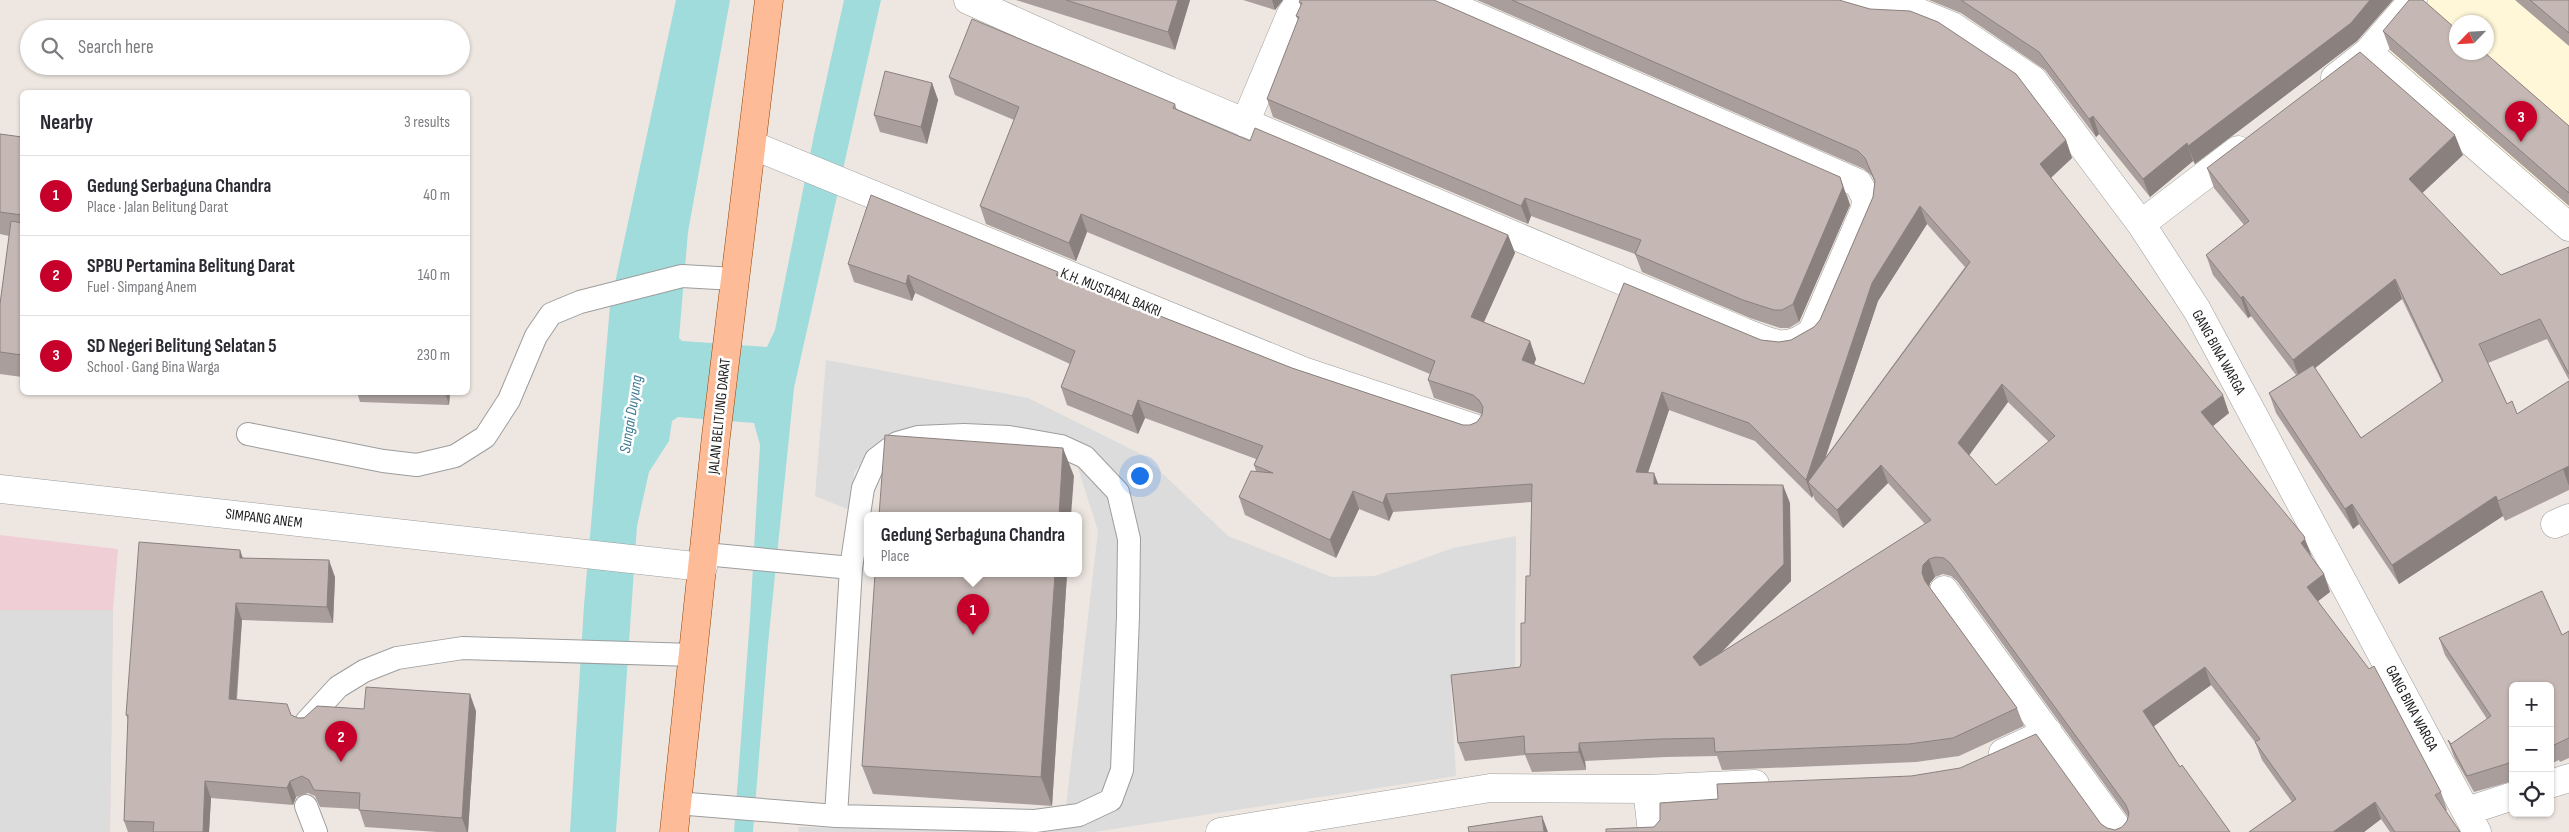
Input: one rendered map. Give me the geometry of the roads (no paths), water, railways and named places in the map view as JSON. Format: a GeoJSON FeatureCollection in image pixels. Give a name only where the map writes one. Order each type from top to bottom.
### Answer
{"type":"FeatureCollection","features":[{"type":"Feature","properties":{"kind":"main road","name":"JALAN BELITUNG DARAT"},"geometry":{"type":"LineString","coordinates":[[674,832],[716,436],[769,0]]}},
{"type":"Feature","properties":{"kind":"street"},"geometry":{"type":"LineString","coordinates":[[968,0],[1245,123],[1778,345],[1798,343],[1812,332],[1865,209],[1866,198],[1858,183],[1438,0]]}},
{"type":"Feature","properties":{"kind":"street"},"geometry":{"type":"LineString","coordinates":[[1245,123],[1290,16],[1300,0]]}},
{"type":"Feature","properties":{"kind":"street","name":"GANG BINA WARGA"},"geometry":{"type":"LineString","coordinates":[[1839,0],[1877,11],[1920,13],[1952,26],[2033,80],[2141,224],[2197,310],[2472,822]]}},
{"type":"Feature","properties":{"kind":"street"},"geometry":{"type":"LineString","coordinates":[[2314,94],[2368,52],[2413,0]]}},
{"type":"Feature","properties":{"kind":"street"},"geometry":{"type":"LineString","coordinates":[[2368,52],[2569,227]]}},
{"type":"Feature","properties":{"kind":"street"},"geometry":{"type":"LineString","coordinates":[[2141,224],[2259,135]]}},
{"type":"Feature","properties":{"kind":"street","name":"K.H. MUSTAPAL BAKRI"},"geometry":{"type":"LineString","coordinates":[[752,146],[1303,371],[1474,428]]}},
{"type":"Feature","properties":{"kind":"street","name":"SIMPANG ANEM"},"geometry":{"type":"LineString","coordinates":[[0,489],[644,561],[704,561]]}},
{"type":"Feature","properties":{"kind":"street"},"geometry":{"type":"LineString","coordinates":[[1944,590],[2120,832]]}},
{"type":"Feature","properties":{"kind":"street"},"geometry":{"type":"LineString","coordinates":[[1981,764],[2048,732]]}},
{"type":"Feature","properties":{"kind":"street"},"geometry":{"type":"LineString","coordinates":[[2554,783],[2569,778]]}},
{"type":"Feature","properties":{"kind":"street"},"geometry":{"type":"LineString","coordinates":[[1220,832],[1490,788],[1647,789],[1782,783]]}},
{"type":"Feature","properties":{"kind":"street"},"geometry":{"type":"LineString","coordinates":[[1647,789],[1652,832]]}},
{"type":"Feature","properties":{"kind":"street"},"geometry":{"type":"LineString","coordinates":[[2472,822],[2509,799]]}},
{"type":"Feature","properties":{"kind":"lane"},"geometry":{"type":"LineString","coordinates":[[248,434],[383,461],[416,465],[455,456],[485,438],[509,400],[536,336],[551,314],[580,302],[682,276],[735,279]]}},
{"type":"Feature","properties":{"kind":"lane"},"geometry":{"type":"LineString","coordinates":[[676,803],[836,816],[1035,821],[1079,815],[1111,800],[1122,770],[1129,540],[1118,492],[1085,457],[1061,446],[1009,437],[964,435],[918,437],[897,443],[876,459],[863,488],[851,568],[836,816]]}},
{"type":"Feature","properties":{"kind":"lane"},"geometry":{"type":"LineString","coordinates":[[704,561],[851,568]]}},
{"type":"Feature","properties":{"kind":"lane"},"geometry":{"type":"LineString","coordinates":[[306,722],[338,687],[364,671],[397,658],[463,648],[693,654]]}},
{"type":"Feature","properties":{"kind":"lane"},"geometry":{"type":"LineString","coordinates":[[306,806],[316,832]]}},
{"type":"Feature","properties":{"kind":"water","name":"Sungai Duyung"},"geometry":{"type":"Polygon","coordinates":[[[676,0],[730,0],[688,232],[679,338],[682,341],[767,347],[775,330],[814,135],[844,0],[881,0],[794,388],[768,644],[753,832],[734,832],[750,618],[760,445],[754,423],[678,417],[672,421],[669,441],[649,472],[637,526],[616,832],[570,832],[584,605],[610,306],[676,0]]]}},
{"type":"Feature","properties":{"kind":"place","name":"SD Negeri Belitung Selatan 5"},"geometry":{"type":"Point","coordinates":[2521,142]}},
{"type":"Feature","properties":{"kind":"place","name":"Gedung Serbaguna Chandra"},"geometry":{"type":"Point","coordinates":[973,635]}},
{"type":"Feature","properties":{"kind":"place","name":"SPBU Pertamina Belitung Darat"},"geometry":{"type":"Point","coordinates":[341,762]}}]}
